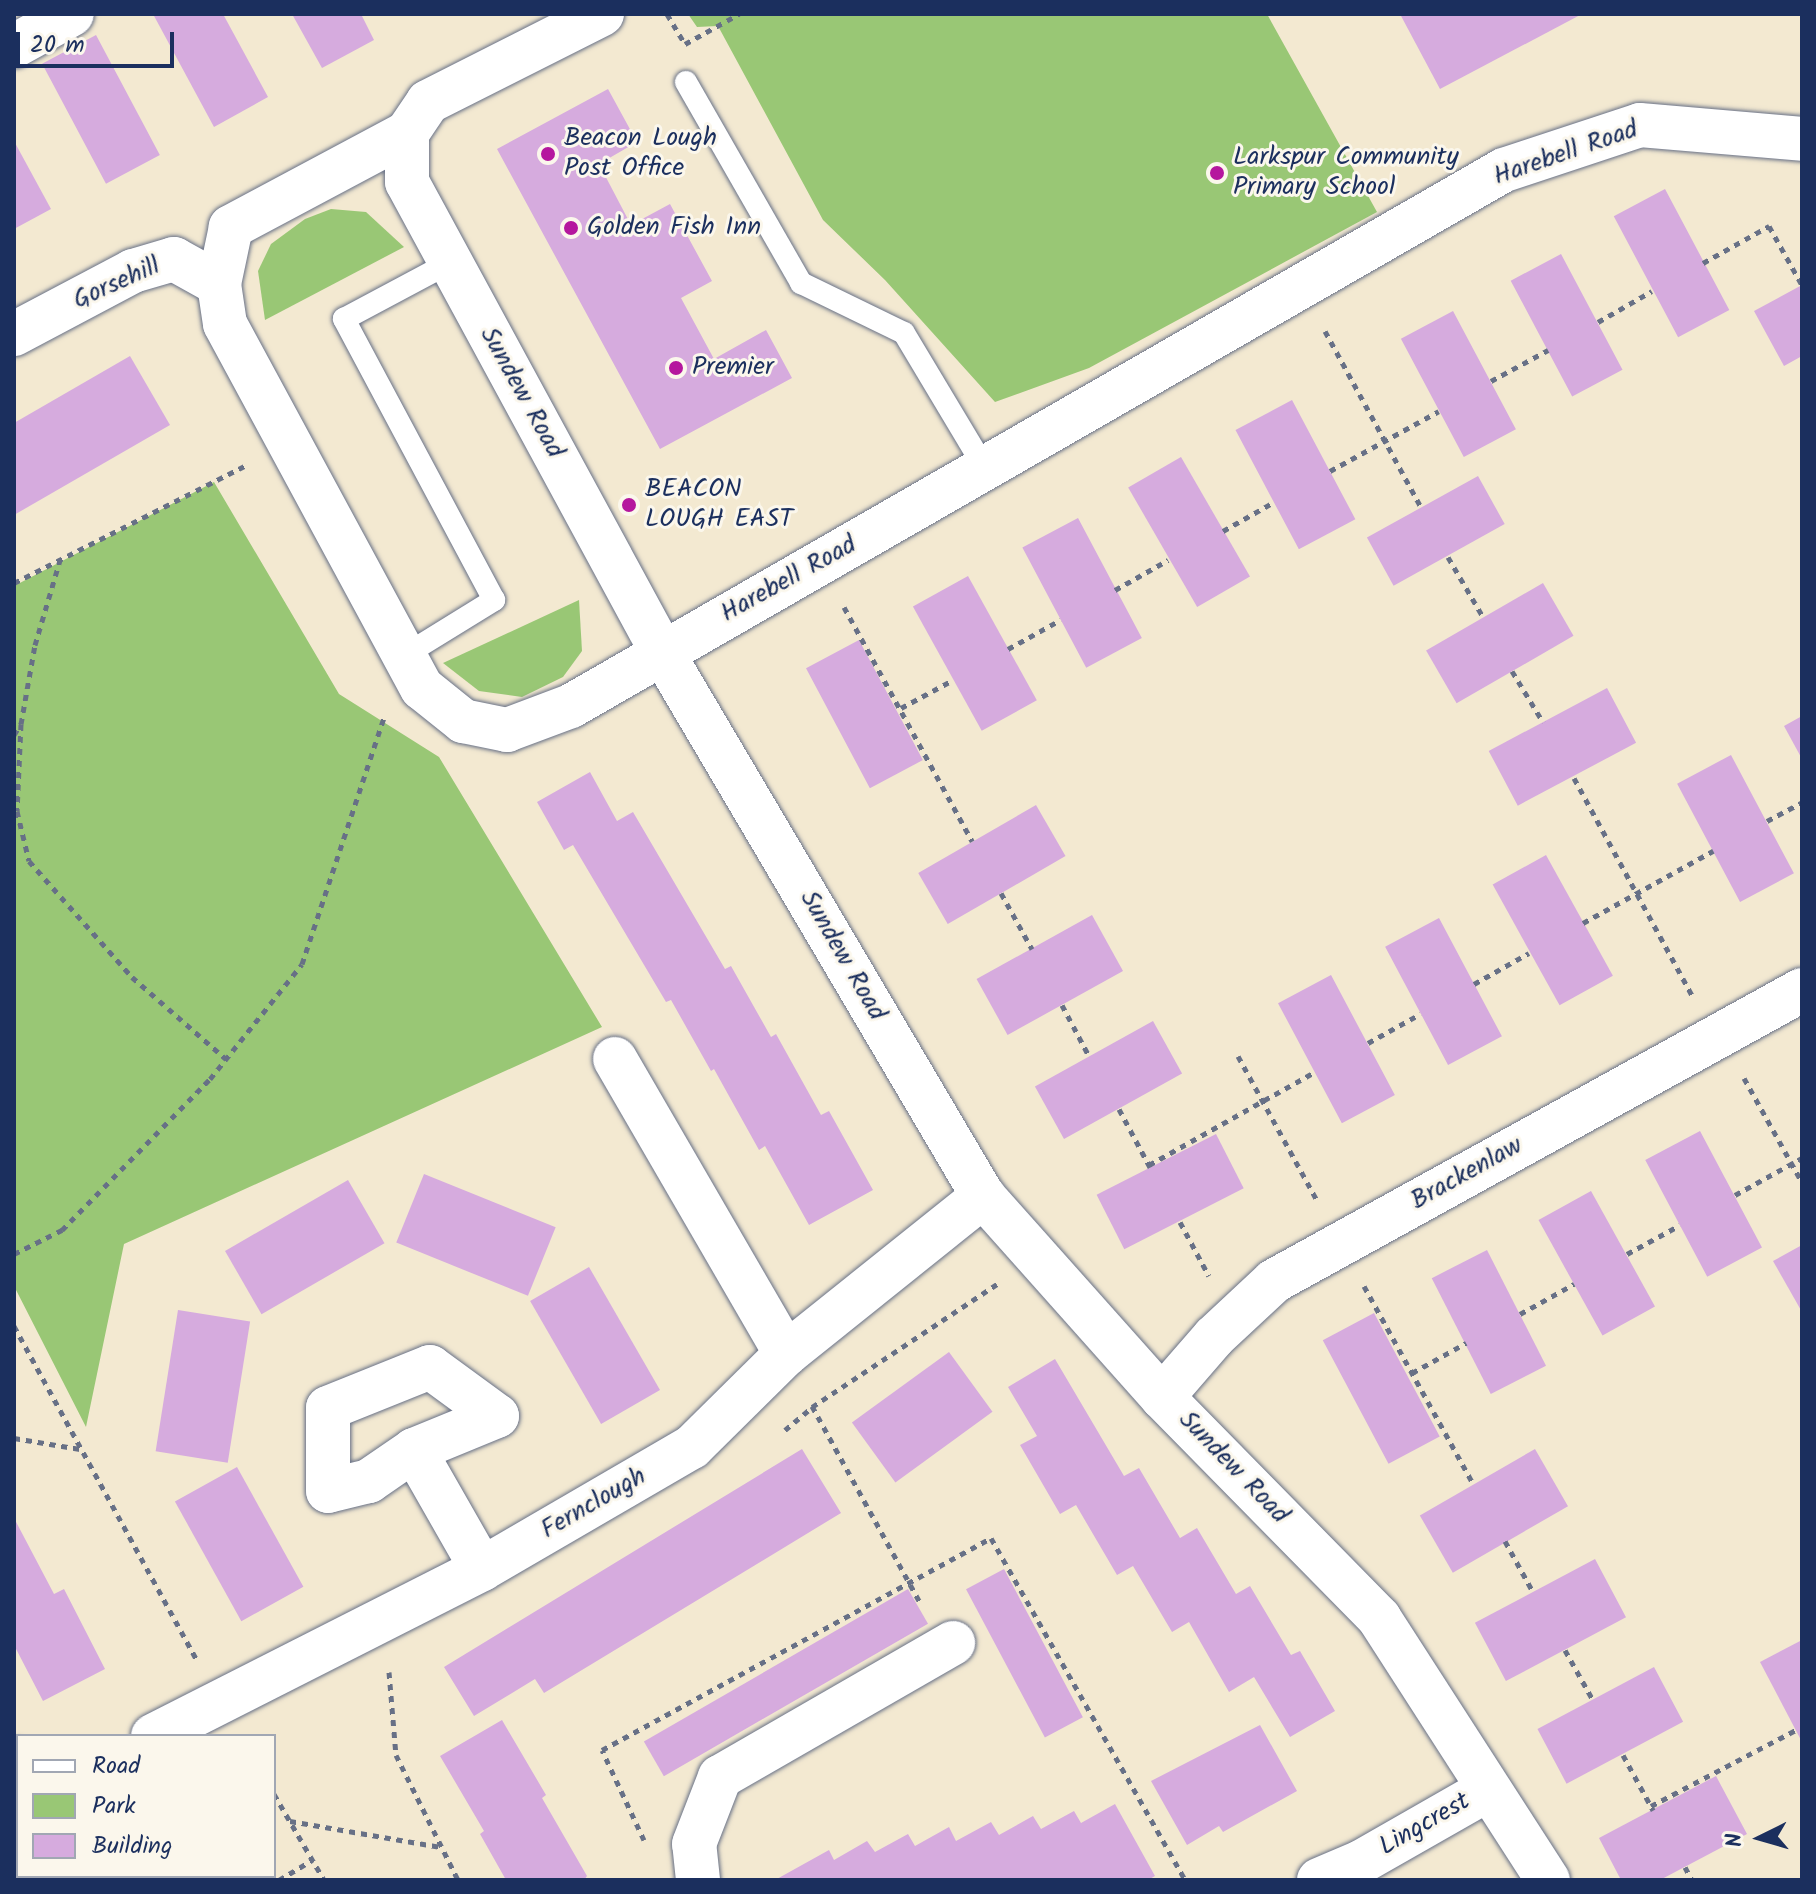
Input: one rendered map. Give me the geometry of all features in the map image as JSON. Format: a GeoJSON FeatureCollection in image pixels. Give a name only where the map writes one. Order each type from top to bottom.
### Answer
{"type":"FeatureCollection","features":[{"type":"Feature","properties":{"kind":"street"},"geometry":{"type":"LineString","coordinates":[[14,46],[72,14]]}},
{"type":"Feature","properties":{"kind":"street"},"geometry":{"type":"LineString","coordinates":[[407,133],[428,102],[602,14]]}},
{"type":"Feature","properties":{"kind":"street","name":"Harebell Road"},"geometry":{"type":"LineString","coordinates":[[407,133],[231,227],[219,284],[225,324],[422,688],[463,721],[507,730],[571,706],[1504,170],[1640,125],[1802,139]]}},
{"type":"Feature","properties":{"kind":"street","name":"Sundew Road"},"geometry":{"type":"LineString","coordinates":[[407,133],[407,182],[449,263],[662,652],[983,1196],[1162,1397],[1379,1618],[1487,1790],[1548,1880]]}},
{"type":"Feature","properties":{"kind":"street","name":"Gorsehill"},"geometry":{"type":"LineString","coordinates":[[14,334],[133,271],[174,259],[219,284]]}},
{"type":"Feature","properties":{"kind":"street","name":"Brackenlaw"},"geometry":{"type":"LineString","coordinates":[[1162,1397],[1232,1319],[1274,1281],[1802,990]]}},
{"type":"Feature","properties":{"kind":"street"},"geometry":{"type":"LineString","coordinates":[[615,1059],[786,1354]]}},
{"type":"Feature","properties":{"kind":"street","name":"Fernclough"},"geometry":{"type":"LineString","coordinates":[[157,1734],[221,1705],[482,1569],[692,1447],[786,1354],[983,1196]]}},
{"type":"Feature","properties":{"kind":"street"},"geometry":{"type":"LineString","coordinates":[[414,1450],[482,1569]]}},
{"type":"Feature","properties":{"kind":"street"},"geometry":{"type":"LineString","coordinates":[[698,1880],[694,1844],[720,1777],[949,1645]]}},
{"type":"Feature","properties":{"kind":"street","name":"Lingcrest"},"geometry":{"type":"LineString","coordinates":[[1319,1880],[1361,1862],[1487,1790]]}},
{"type":"Feature","properties":{"kind":"lane"},"geometry":{"type":"LineString","coordinates":[[686,82],[801,283],[904,333],[986,470]]}},
{"type":"Feature","properties":{"kind":"lane"},"geometry":{"type":"LineString","coordinates":[[405,655],[494,600],[344,319],[449,263]]}},
{"type":"Feature","properties":{"kind":"path"},"geometry":{"type":"LineString","coordinates":[[667,14],[685,44],[739,14]]}},
{"type":"Feature","properties":{"kind":"path"},"geometry":{"type":"LineString","coordinates":[[1703,263],[1769,226],[1802,285]]}},
{"type":"Feature","properties":{"kind":"path"},"geometry":{"type":"LineString","coordinates":[[1301,288],[1422,509]]}},
{"type":"Feature","properties":{"kind":"path"},"geometry":{"type":"LineString","coordinates":[[1598,322],[1652,291]]}},
{"type":"Feature","properties":{"kind":"path"},"geometry":{"type":"LineString","coordinates":[[1491,381],[1548,350]]}},
{"type":"Feature","properties":{"kind":"path"},"geometry":{"type":"LineString","coordinates":[[1330,471],[1439,411]]}},
{"type":"Feature","properties":{"kind":"path"},"geometry":{"type":"LineString","coordinates":[[14,583],[289,444]]}},
{"type":"Feature","properties":{"kind":"path"},"geometry":{"type":"LineString","coordinates":[[1223,531],[1274,502]]}},
{"type":"Feature","properties":{"kind":"path"},"geometry":{"type":"LineString","coordinates":[[1448,557],[1483,617]]}},
{"type":"Feature","properties":{"kind":"path"},"geometry":{"type":"LineString","coordinates":[[60,560],[35,645],[21,724],[17,811],[29,861],[132,977],[226,1059]]}},
{"type":"Feature","properties":{"kind":"path"},"geometry":{"type":"LineString","coordinates":[[1115,590],[1168,560]]}},
{"type":"Feature","properties":{"kind":"path"},"geometry":{"type":"LineString","coordinates":[[820,563],[972,841]]}},
{"type":"Feature","properties":{"kind":"path"},"geometry":{"type":"LineString","coordinates":[[1008,649],[1060,620]]}},
{"type":"Feature","properties":{"kind":"path"},"geometry":{"type":"LineString","coordinates":[[14,1254],[62,1230],[226,1059],[302,964],[405,655]]}},
{"type":"Feature","properties":{"kind":"path"},"geometry":{"type":"LineString","coordinates":[[1512,671],[1543,722]]}},
{"type":"Feature","properties":{"kind":"path"},"geometry":{"type":"LineString","coordinates":[[901,708],[953,680]]}},
{"type":"Feature","properties":{"kind":"path"},"geometry":{"type":"LineString","coordinates":[[14,735],[21,724]]}},
{"type":"Feature","properties":{"kind":"path"},"geometry":{"type":"LineString","coordinates":[[1574,778],[1635,894],[1802,1182]]}},
{"type":"Feature","properties":{"kind":"path"},"geometry":{"type":"LineString","coordinates":[[1767,821],[1802,802]]}},
{"type":"Feature","properties":{"kind":"path"},"geometry":{"type":"LineString","coordinates":[[1583,923],[1713,851]]}},
{"type":"Feature","properties":{"kind":"path"},"geometry":{"type":"LineString","coordinates":[[1001,893],[1032,949]]}},
{"type":"Feature","properties":{"kind":"path"},"geometry":{"type":"LineString","coordinates":[[1474,984],[1529,953]]}},
{"type":"Feature","properties":{"kind":"path"},"geometry":{"type":"LineString","coordinates":[[1062,1005],[1089,1056]]}},
{"type":"Feature","properties":{"kind":"path"},"geometry":{"type":"LineString","coordinates":[[1368,1043],[1420,1014]]}},
{"type":"Feature","properties":{"kind":"path"},"geometry":{"type":"LineString","coordinates":[[1119,1109],[1150,1167],[1315,1072]]}},
{"type":"Feature","properties":{"kind":"path"},"geometry":{"type":"LineString","coordinates":[[1735,1195],[1802,1158]]}},
{"type":"Feature","properties":{"kind":"path"},"geometry":{"type":"LineString","coordinates":[[1180,1222],[1232,1319]]}},
{"type":"Feature","properties":{"kind":"path"},"geometry":{"type":"LineString","coordinates":[[1627,1254],[1680,1225]]}},
{"type":"Feature","properties":{"kind":"path"},"geometry":{"type":"LineString","coordinates":[[1520,1314],[1574,1284]]}},
{"type":"Feature","properties":{"kind":"path"},"geometry":{"type":"LineString","coordinates":[[14,1326],[221,1705]]}},
{"type":"Feature","properties":{"kind":"path"},"geometry":{"type":"LineString","coordinates":[[1412,1373],[1466,1343]]}},
{"type":"Feature","properties":{"kind":"path"},"geometry":{"type":"LineString","coordinates":[[786,1354],[949,1645]]}},
{"type":"Feature","properties":{"kind":"path"},"geometry":{"type":"LineString","coordinates":[[14,1438],[81,1449]]}},
{"type":"Feature","properties":{"kind":"path"},"geometry":{"type":"LineString","coordinates":[[1505,1541],[1533,1592]]}},
{"type":"Feature","properties":{"kind":"path"},"geometry":{"type":"LineString","coordinates":[[1565,1650],[1593,1700]]}},
{"type":"Feature","properties":{"kind":"path"},"geometry":{"type":"LineString","coordinates":[[375,1673],[388,1665],[396,1755],[458,1880]]}},
{"type":"Feature","properties":{"kind":"path"},"geometry":{"type":"LineString","coordinates":[[1623,1755],[1652,1808],[1796,1730]]}},
{"type":"Feature","properties":{"kind":"path"},"geometry":{"type":"LineString","coordinates":[[276,1797],[324,1880]]}},
{"type":"Feature","properties":{"kind":"path"},"geometry":{"type":"LineString","coordinates":[[290,1821],[442,1847]]}},
{"type":"Feature","properties":{"kind":"path"},"geometry":{"type":"LineString","coordinates":[[279,1880],[312,1860]]}},
{"type":"Feature","properties":{"kind":"path"},"geometry":{"type":"LineString","coordinates":[[1685,1867],[1692,1880]]}},
{"type":"Feature","properties":{"kind":"green space","name":"Larkspur Community Primary School"},"geometry":{"type":"Polygon","coordinates":[[[688,14],[1267,14],[1377,212],[1089,368],[995,402],[885,280],[823,220],[718,26],[697,27],[688,14]]]}},
{"type":"Feature","properties":{"kind":"green space"},"geometry":{"type":"Polygon","coordinates":[[[331,209],[366,212],[404,247],[265,320],[258,271],[271,244],[305,219],[331,209]]]}},
{"type":"Feature","properties":{"kind":"green space"},"geometry":{"type":"Polygon","coordinates":[[[214,482],[339,694],[439,757],[602,1027],[124,1244],[86,1427],[14,1286],[14,586],[214,482]]]}},
{"type":"Feature","properties":{"kind":"green space"},"geometry":{"type":"Polygon","coordinates":[[[579,600],[582,651],[563,677],[522,697],[479,691],[443,663],[579,600]]]}},
{"type":"Feature","properties":{"kind":"building"},"geometry":{"type":"Polygon","coordinates":[[[153,14],[223,14],[268,97],[214,127],[153,14]]]}},
{"type":"Feature","properties":{"kind":"building"},"geometry":{"type":"Polygon","coordinates":[[[292,14],[361,14],[374,40],[322,68],[292,14]]]}},
{"type":"Feature","properties":{"kind":"building"},"geometry":{"type":"Polygon","coordinates":[[[1400,14],[1582,14],[1440,89],[1400,14]]]}},
{"type":"Feature","properties":{"kind":"building"},"geometry":{"type":"Polygon","coordinates":[[[96,35],[160,155],[106,184],[42,64],[96,35]]]}},
{"type":"Feature","properties":{"kind":"building"},"geometry":{"type":"Polygon","coordinates":[[[608,89],[637,142],[599,164],[631,225],[670,204],[712,281],[681,298],[714,359],[766,330],[792,378],[660,449],[497,149],[608,89]]]}},
{"type":"Feature","properties":{"kind":"building"},"geometry":{"type":"Polygon","coordinates":[[[14,141],[51,209],[14,229],[14,141]]]}},
{"type":"Feature","properties":{"kind":"building"},"geometry":{"type":"Polygon","coordinates":[[[1665,189],[1729,310],[1678,337],[1614,216],[1665,189]]]}},
{"type":"Feature","properties":{"kind":"building"},"geometry":{"type":"Polygon","coordinates":[[[1561,254],[1623,370],[1572,396],[1511,281],[1561,254]]]}},
{"type":"Feature","properties":{"kind":"building"},"geometry":{"type":"Polygon","coordinates":[[[1802,285],[1802,356],[1784,366],[1754,311],[1802,285]]]}},
{"type":"Feature","properties":{"kind":"building"},"geometry":{"type":"Polygon","coordinates":[[[1453,311],[1516,429],[1464,457],[1401,339],[1453,311]]]}},
{"type":"Feature","properties":{"kind":"building"},"geometry":{"type":"Polygon","coordinates":[[[130,356],[170,425],[14,515],[14,423],[130,356]]]}},
{"type":"Feature","properties":{"kind":"building"},"geometry":{"type":"Polygon","coordinates":[[[1292,400],[1355,519],[1299,549],[1235,430],[1292,400]]]}},
{"type":"Feature","properties":{"kind":"building"},"geometry":{"type":"Polygon","coordinates":[[[1181,457],[1250,577],[1197,607],[1128,488],[1181,457]]]}},
{"type":"Feature","properties":{"kind":"building"},"geometry":{"type":"Polygon","coordinates":[[[1478,476],[1505,524],[1394,586],[1367,538],[1478,476]]]}},
{"type":"Feature","properties":{"kind":"building"},"geometry":{"type":"Polygon","coordinates":[[[1078,518],[1142,638],[1086,668],[1022,548],[1078,518]]]}},
{"type":"Feature","properties":{"kind":"building"},"geometry":{"type":"Polygon","coordinates":[[[968,576],[1037,700],[982,731],[913,607],[968,576]]]}},
{"type":"Feature","properties":{"kind":"building"},"geometry":{"type":"Polygon","coordinates":[[[1543,583],[1574,636],[1457,703],[1426,650],[1543,583]]]}},
{"type":"Feature","properties":{"kind":"building"},"geometry":{"type":"Polygon","coordinates":[[[859,640],[923,760],[870,788],[806,668],[859,640]]]}},
{"type":"Feature","properties":{"kind":"building"},"geometry":{"type":"Polygon","coordinates":[[[1607,688],[1636,743],[1518,806],[1489,751],[1607,688]]]}},
{"type":"Feature","properties":{"kind":"building"},"geometry":{"type":"Polygon","coordinates":[[[1802,716],[1802,759],[1784,726],[1802,716]]]}},
{"type":"Feature","properties":{"kind":"building"},"geometry":{"type":"Polygon","coordinates":[[[1731,755],[1794,873],[1740,902],[1677,784],[1731,755]]]}},
{"type":"Feature","properties":{"kind":"building"},"geometry":{"type":"Polygon","coordinates":[[[590,772],[617,821],[633,812],[725,969],[731,966],[771,1037],[776,1034],[821,1115],[829,1111],[873,1190],[809,1225],[765,1146],[759,1150],[714,1069],[711,1071],[671,1000],[666,1002],[573,845],[564,850],[537,802],[590,772]]]}},
{"type":"Feature","properties":{"kind":"building"},"geometry":{"type":"Polygon","coordinates":[[[1036,805],[1066,856],[948,924],[918,873],[1036,805]]]}},
{"type":"Feature","properties":{"kind":"building"},"geometry":{"type":"Polygon","coordinates":[[[1546,855],[1613,976],[1560,1005],[1493,885],[1546,855]]]}},
{"type":"Feature","properties":{"kind":"building"},"geometry":{"type":"Polygon","coordinates":[[[1092,915],[1123,971],[1008,1035],[977,979],[1092,915]]]}},
{"type":"Feature","properties":{"kind":"building"},"geometry":{"type":"Polygon","coordinates":[[[1439,918],[1502,1036],[1448,1065],[1385,947],[1439,918]]]}},
{"type":"Feature","properties":{"kind":"building"},"geometry":{"type":"Polygon","coordinates":[[[1331,975],[1395,1095],[1342,1123],[1278,1003],[1331,975]]]}},
{"type":"Feature","properties":{"kind":"building"},"geometry":{"type":"Polygon","coordinates":[[[1153,1021],[1182,1073],[1064,1139],[1035,1086],[1153,1021]]]}},
{"type":"Feature","properties":{"kind":"building"},"geometry":{"type":"Polygon","coordinates":[[[1700,1131],[1762,1248],[1707,1277],[1645,1160],[1700,1131]]]}},
{"type":"Feature","properties":{"kind":"building"},"geometry":{"type":"Polygon","coordinates":[[[1216,1134],[1244,1188],[1124,1249],[1097,1195],[1216,1134]]]}},
{"type":"Feature","properties":{"kind":"building"},"geometry":{"type":"Polygon","coordinates":[[[424,1174],[556,1227],[528,1296],[396,1243],[424,1174]]]}},
{"type":"Feature","properties":{"kind":"building"},"geometry":{"type":"Polygon","coordinates":[[[348,1180],[384,1243],[262,1314],[225,1251],[348,1180]]]}},
{"type":"Feature","properties":{"kind":"building"},"geometry":{"type":"Polygon","coordinates":[[[1591,1191],[1655,1306],[1603,1336],[1539,1220],[1591,1191]]]}},
{"type":"Feature","properties":{"kind":"building"},"geometry":{"type":"Polygon","coordinates":[[[1802,1245],[1802,1312],[1773,1261],[1802,1245]]]}},
{"type":"Feature","properties":{"kind":"building"},"geometry":{"type":"Polygon","coordinates":[[[1487,1250],[1546,1366],[1491,1394],[1432,1278],[1487,1250]]]}},
{"type":"Feature","properties":{"kind":"building"},"geometry":{"type":"Polygon","coordinates":[[[589,1267],[660,1390],[601,1424],[530,1301],[589,1267]]]}},
{"type":"Feature","properties":{"kind":"building"},"geometry":{"type":"Polygon","coordinates":[[[178,1310],[250,1321],[228,1463],[156,1451],[178,1310]]]}},
{"type":"Feature","properties":{"kind":"building"},"geometry":{"type":"Polygon","coordinates":[[[1374,1313],[1440,1437],[1389,1464],[1323,1340],[1374,1313]]]}},
{"type":"Feature","properties":{"kind":"building"},"geometry":{"type":"Polygon","coordinates":[[[949,1352],[992,1412],[895,1482],[852,1423],[949,1352]]]}},
{"type":"Feature","properties":{"kind":"building"},"geometry":{"type":"Polygon","coordinates":[[[1055,1359],[1124,1476],[1139,1468],[1180,1538],[1197,1528],[1236,1594],[1250,1586],[1291,1655],[1300,1651],[1335,1711],[1290,1737],[1254,1677],[1229,1692],[1189,1622],[1172,1632],[1133,1566],[1117,1575],[1076,1505],[1060,1514],[1020,1445],[1037,1436],[1008,1387],[1055,1359]]]}},
{"type":"Feature","properties":{"kind":"building"},"geometry":{"type":"Polygon","coordinates":[[[802,1449],[841,1513],[544,1693],[535,1679],[474,1716],[444,1667],[802,1449]]]}},
{"type":"Feature","properties":{"kind":"building"},"geometry":{"type":"Polygon","coordinates":[[[1535,1449],[1568,1506],[1453,1573],[1420,1516],[1535,1449]]]}},
{"type":"Feature","properties":{"kind":"building"},"geometry":{"type":"Polygon","coordinates":[[[237,1467],[303,1587],[241,1621],[175,1501],[237,1467]]]}},
{"type":"Feature","properties":{"kind":"building"},"geometry":{"type":"Polygon","coordinates":[[[14,1518],[54,1594],[64,1589],[105,1669],[43,1701],[14,1645],[14,1518]]]}},
{"type":"Feature","properties":{"kind":"building"},"geometry":{"type":"Polygon","coordinates":[[[1595,1559],[1626,1617],[1506,1681],[1475,1623],[1595,1559]]]}},
{"type":"Feature","properties":{"kind":"building"},"geometry":{"type":"Polygon","coordinates":[[[1004,1569],[1083,1717],[1045,1738],[966,1589],[1004,1569]]]}},
{"type":"Feature","properties":{"kind":"building"},"geometry":{"type":"Polygon","coordinates":[[[908,1589],[928,1624],[664,1776],[644,1742],[908,1589]]]}},
{"type":"Feature","properties":{"kind":"building"},"geometry":{"type":"Polygon","coordinates":[[[1802,1640],[1802,1742],[1760,1662],[1802,1640]]]}},
{"type":"Feature","properties":{"kind":"building"},"geometry":{"type":"Polygon","coordinates":[[[1654,1667],[1683,1722],[1567,1784],[1537,1729],[1654,1667]]]}},
{"type":"Feature","properties":{"kind":"building"},"geometry":{"type":"Polygon","coordinates":[[[502,1720],[546,1795],[542,1798],[587,1876],[584,1880],[506,1880],[480,1834],[484,1831],[440,1756],[502,1720]]]}},
{"type":"Feature","properties":{"kind":"building"},"geometry":{"type":"Polygon","coordinates":[[[1260,1725],[1297,1791],[1223,1832],[1219,1826],[1187,1845],[1151,1781],[1260,1725]]]}},
{"type":"Feature","properties":{"kind":"building"},"geometry":{"type":"Polygon","coordinates":[[[1716,1776],[1747,1834],[1660,1880],[1621,1880],[1599,1838],[1716,1776]]]}},
{"type":"Feature","properties":{"kind":"building"},"geometry":{"type":"Polygon","coordinates":[[[1115,1804],[1155,1876],[1148,1880],[775,1880],[829,1850],[834,1860],[867,1841],[875,1852],[908,1834],[915,1846],[949,1827],[956,1841],[991,1822],[999,1835],[1033,1816],[1041,1829],[1074,1811],[1081,1823],[1115,1804]]]}},
{"type":"Feature","properties":{"kind":"building"},"geometry":{"type":"Polygon","coordinates":[[[14,1827],[16,1878],[77,1878],[14,1880],[14,1827]]]}},
{"type":"Feature","properties":{"kind":"place","name":"Beacon Lough Post Office"},"geometry":{"type":"Point","coordinates":[548,154]}},
{"type":"Feature","properties":{"kind":"place","name":"Larkspur Community Primary School"},"geometry":{"type":"Point","coordinates":[1217,173]}},
{"type":"Feature","properties":{"kind":"place","name":"Golden Fish Inn"},"geometry":{"type":"Point","coordinates":[571,228]}},
{"type":"Feature","properties":{"kind":"place","name":"Premier"},"geometry":{"type":"Point","coordinates":[676,368]}},
{"type":"Feature","properties":{"kind":"place","name":"BEACON LOUGH EAST"},"geometry":{"type":"Point","coordinates":[629,505]}}]}
